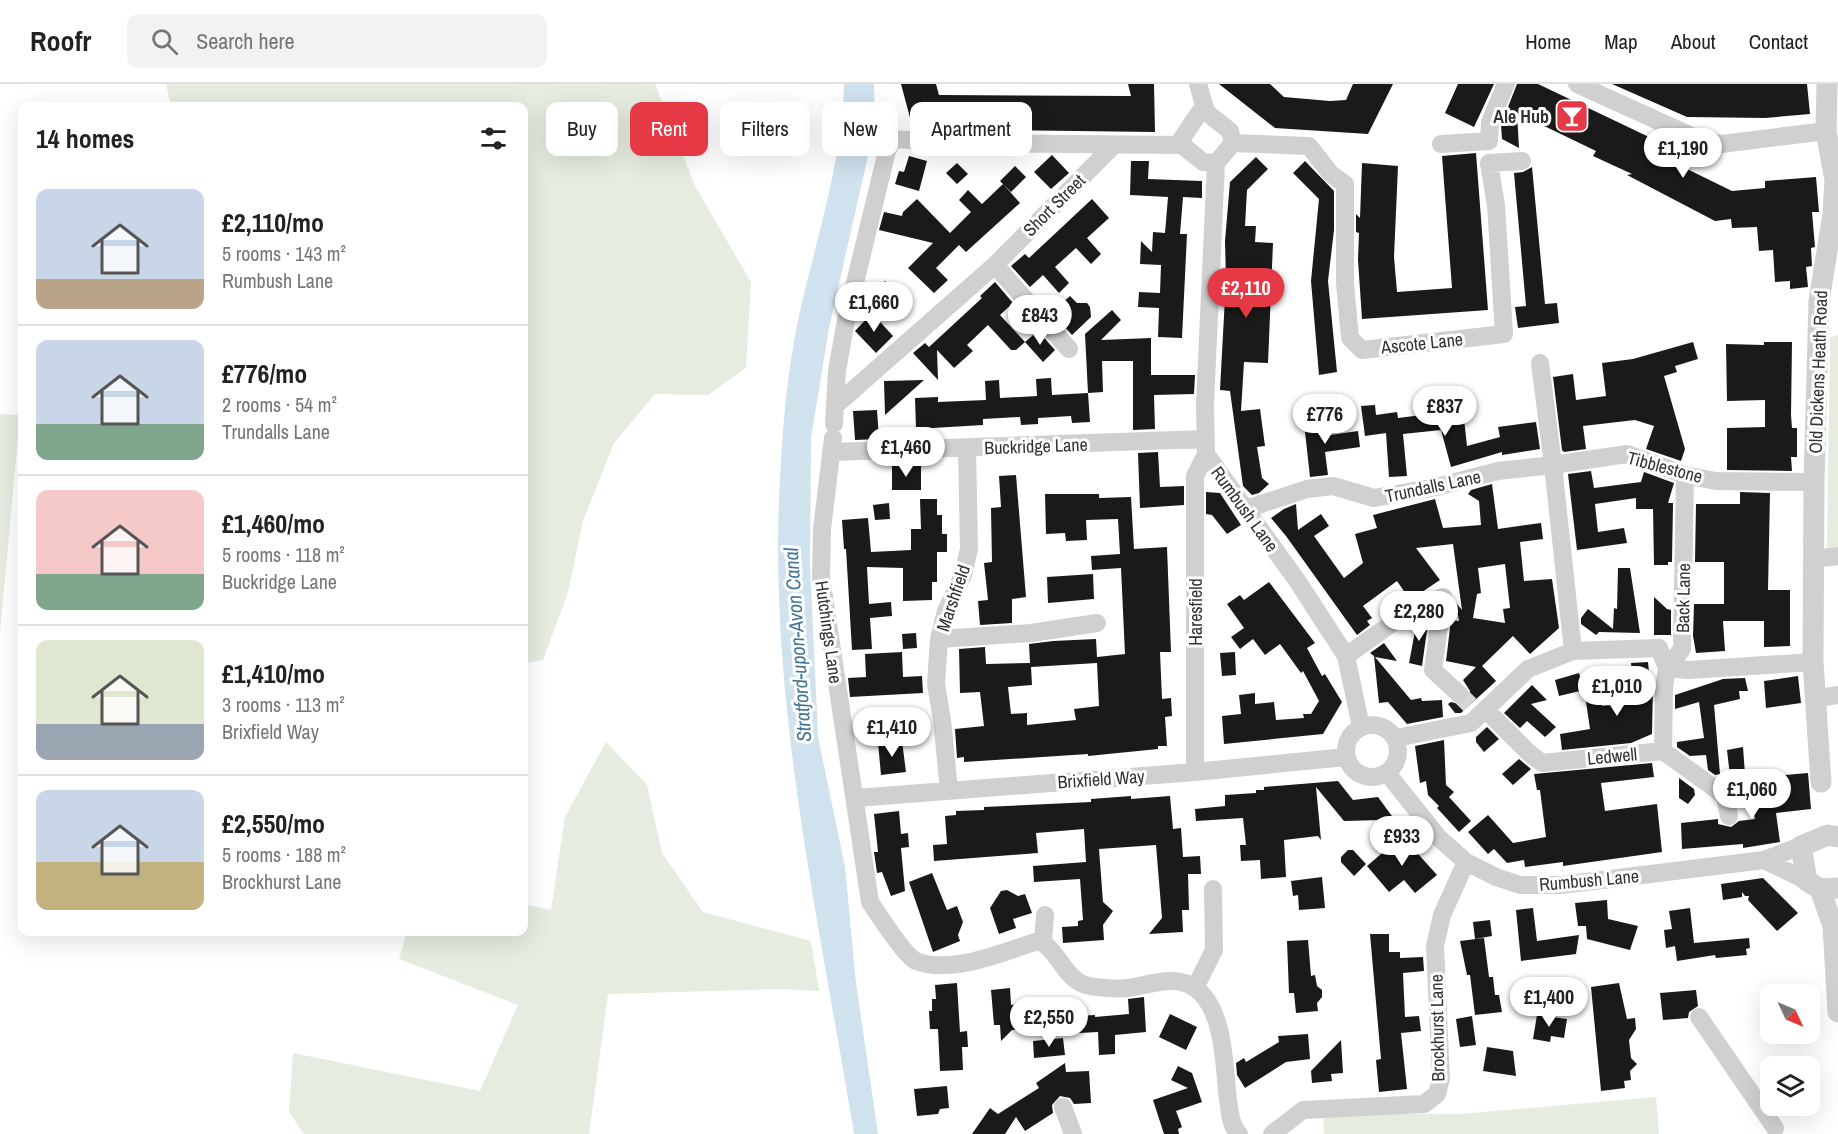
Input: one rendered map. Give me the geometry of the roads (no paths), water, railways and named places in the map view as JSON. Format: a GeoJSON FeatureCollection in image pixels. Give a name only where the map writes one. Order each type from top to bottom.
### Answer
{"type":"FeatureCollection","features":[{"type":"Feature","properties":{"kind":"street"},"geometry":{"type":"LineString","coordinates":[[1197,84],[1206,112],[1230,131],[1233,143],[1216,164],[1205,447]]}},
{"type":"Feature","properties":{"kind":"street"},"geometry":{"type":"LineString","coordinates":[[1441,144],[1489,141],[1490,122],[1506,84]]}},
{"type":"Feature","properties":{"kind":"street"},"geometry":{"type":"LineString","coordinates":[[1577,84],[1698,139],[1721,144],[1831,142]]}},
{"type":"Feature","properties":{"kind":"street","name":"Old Dickens Heath Road"},"geometry":{"type":"LineString","coordinates":[[1821,782],[1813,662],[1814,482],[1819,301],[1833,214],[1835,180],[1827,84]]}},
{"type":"Feature","properties":{"kind":"street"},"geometry":{"type":"LineString","coordinates":[[1182,145],[1181,140],[1199,113],[1206,112]]}},
{"type":"Feature","properties":{"kind":"street","name":"Hutchings Lane"},"geometry":{"type":"LineString","coordinates":[[1043,942],[1038,941],[981,960],[941,966],[914,960],[886,928],[870,902],[821,577],[822,529],[833,438],[837,371],[846,320],[884,162],[893,139],[952,143],[1114,145]]}},
{"type":"Feature","properties":{"kind":"street","name":"Ascote Lane"},"geometry":{"type":"LineString","coordinates":[[1233,143],[1309,146],[1331,174],[1346,184],[1345,283],[1350,338],[1362,350],[1504,334],[1496,205],[1489,163],[1522,161]]}},
{"type":"Feature","properties":{"kind":"street"},"geometry":{"type":"LineString","coordinates":[[1114,145],[1182,145],[1203,162],[1216,164]]}},
{"type":"Feature","properties":{"kind":"street","name":"Short Street"},"geometry":{"type":"LineString","coordinates":[[836,405],[995,265],[1114,145]]}},
{"type":"Feature","properties":{"kind":"street"},"geometry":{"type":"LineString","coordinates":[[995,265],[1069,349]]}},
{"type":"Feature","properties":{"kind":"street"},"geometry":{"type":"LineString","coordinates":[[1540,363],[1573,651]]}},
{"type":"Feature","properties":{"kind":"street","name":"Buckridge Lane"},"geometry":{"type":"LineString","coordinates":[[833,438],[968,449],[1205,447]]}},
{"type":"Feature","properties":{"kind":"street","name":"Rumbush Lane"},"geometry":{"type":"LineString","coordinates":[[1205,447],[1346,656],[1361,727]]}},
{"type":"Feature","properties":{"kind":"street","name":"Haresfield"},"geometry":{"type":"LineString","coordinates":[[1195,772],[1195,476],[1205,447]]}},
{"type":"Feature","properties":{"kind":"street","name":"Marshfield"},"geometry":{"type":"LineString","coordinates":[[949,790],[936,684],[939,639],[946,611],[963,575],[969,549],[968,449]]}},
{"type":"Feature","properties":{"kind":"street","name":"Tibblestone"},"geometry":{"type":"LineString","coordinates":[[1553,465],[1627,454],[1685,475],[1716,481],[1814,482]]}},
{"type":"Feature","properties":{"kind":"street","name":"Trundalls Lane"},"geometry":{"type":"LineString","coordinates":[[1246,509],[1307,489],[1333,486],[1374,498],[1436,487],[1498,471],[1553,465]]}},
{"type":"Feature","properties":{"kind":"street","name":"Back Lane"},"geometry":{"type":"LineString","coordinates":[[1663,751],[1664,688],[1667,668],[1682,649],[1685,475]]}},
{"type":"Feature","properties":{"kind":"street"},"geometry":{"type":"LineString","coordinates":[[1815,559],[1838,556]]}},
{"type":"Feature","properties":{"kind":"street","name":"Ledwell"},"geometry":{"type":"LineString","coordinates":[[1346,656],[1405,614],[1443,597],[1433,670],[1542,763],[1663,751],[1725,796],[1729,816]]}},
{"type":"Feature","properties":{"kind":"street","name":"Marshfield"},"geometry":{"type":"LineString","coordinates":[[939,639],[1031,633],[1097,623]]}},
{"type":"Feature","properties":{"kind":"street"},"geometry":{"type":"LineString","coordinates":[[1396,738],[1471,723],[1474,706],[1528,669],[1573,651],[1659,648],[1667,668],[1688,670],[1813,662]]}},
{"type":"Feature","properties":{"kind":"street"},"geometry":{"type":"LineString","coordinates":[[1814,699],[1838,695]]}},
{"type":"Feature","properties":{"kind":"street"},"geometry":{"type":"LineString","coordinates":[[1369,724],[1384,727],[1396,738],[1399,746],[1397,761],[1387,773],[1379,777],[1362,776],[1355,771],[1346,757],[1348,739],[1361,727],[1369,724]]}},
{"type":"Feature","properties":{"kind":"street","name":"Brixfield Way"},"geometry":{"type":"LineString","coordinates":[[856,798],[1195,772],[1346,757]]}},
{"type":"Feature","properties":{"kind":"street","name":"Rumbush Lane"},"geometry":{"type":"LineString","coordinates":[[1387,773],[1439,838],[1466,862],[1496,877],[1520,885],[1561,885],[1764,860],[1801,846]]}},
{"type":"Feature","properties":{"kind":"street"},"geometry":{"type":"LineString","coordinates":[[1838,837],[1828,835],[1801,846],[1822,886],[1835,920],[1838,1012]]}},
{"type":"Feature","properties":{"kind":"street"},"geometry":{"type":"LineString","coordinates":[[1764,860],[1822,886]]}},
{"type":"Feature","properties":{"kind":"street","name":"Brockhurst Lane"},"geometry":{"type":"LineString","coordinates":[[1272,1134],[1304,1110],[1424,1104],[1437,1094],[1441,1079],[1435,946],[1442,915],[1466,862]]}},
{"type":"Feature","properties":{"kind":"street"},"geometry":{"type":"LineString","coordinates":[[1195,988],[1214,950],[1213,889]]}},
{"type":"Feature","properties":{"kind":"street"},"geometry":{"type":"LineString","coordinates":[[1045,915],[1043,942],[1061,966],[1082,984],[1127,989],[1156,982],[1177,982],[1195,988],[1209,1003],[1219,1028],[1230,1112],[1234,1130],[1239,1134]]}},
{"type":"Feature","properties":{"kind":"street"},"geometry":{"type":"LineString","coordinates":[[1699,1017],[1775,1128]]}},
{"type":"Feature","properties":{"kind":"street"},"geometry":{"type":"LineString","coordinates":[[1063,1107],[1073,1134]]}},
{"type":"Feature","properties":{"kind":"water"},"geometry":{"type":"Polygon","coordinates":[[[844,84],[874,84],[874,102],[843,102],[844,84]]]}},
{"type":"Feature","properties":{"kind":"water","name":"Stratford-upon-Avon Canal"},"geometry":{"type":"Polygon","coordinates":[[[836,156],[868,156],[829,328],[811,438],[810,564],[818,737],[845,867],[856,983],[878,1134],[854,1134],[798,800],[781,631],[778,546],[786,400],[798,319],[836,156]]]}},
{"type":"Feature","properties":{"kind":"tunnel"},"geometry":{"type":"LineString","coordinates":[[1459,694],[1470,705]]}},
{"type":"Feature","properties":{"kind":"place","name":"Ale Hub"},"geometry":{"type":"Point","coordinates":[1572,116]}}]}
